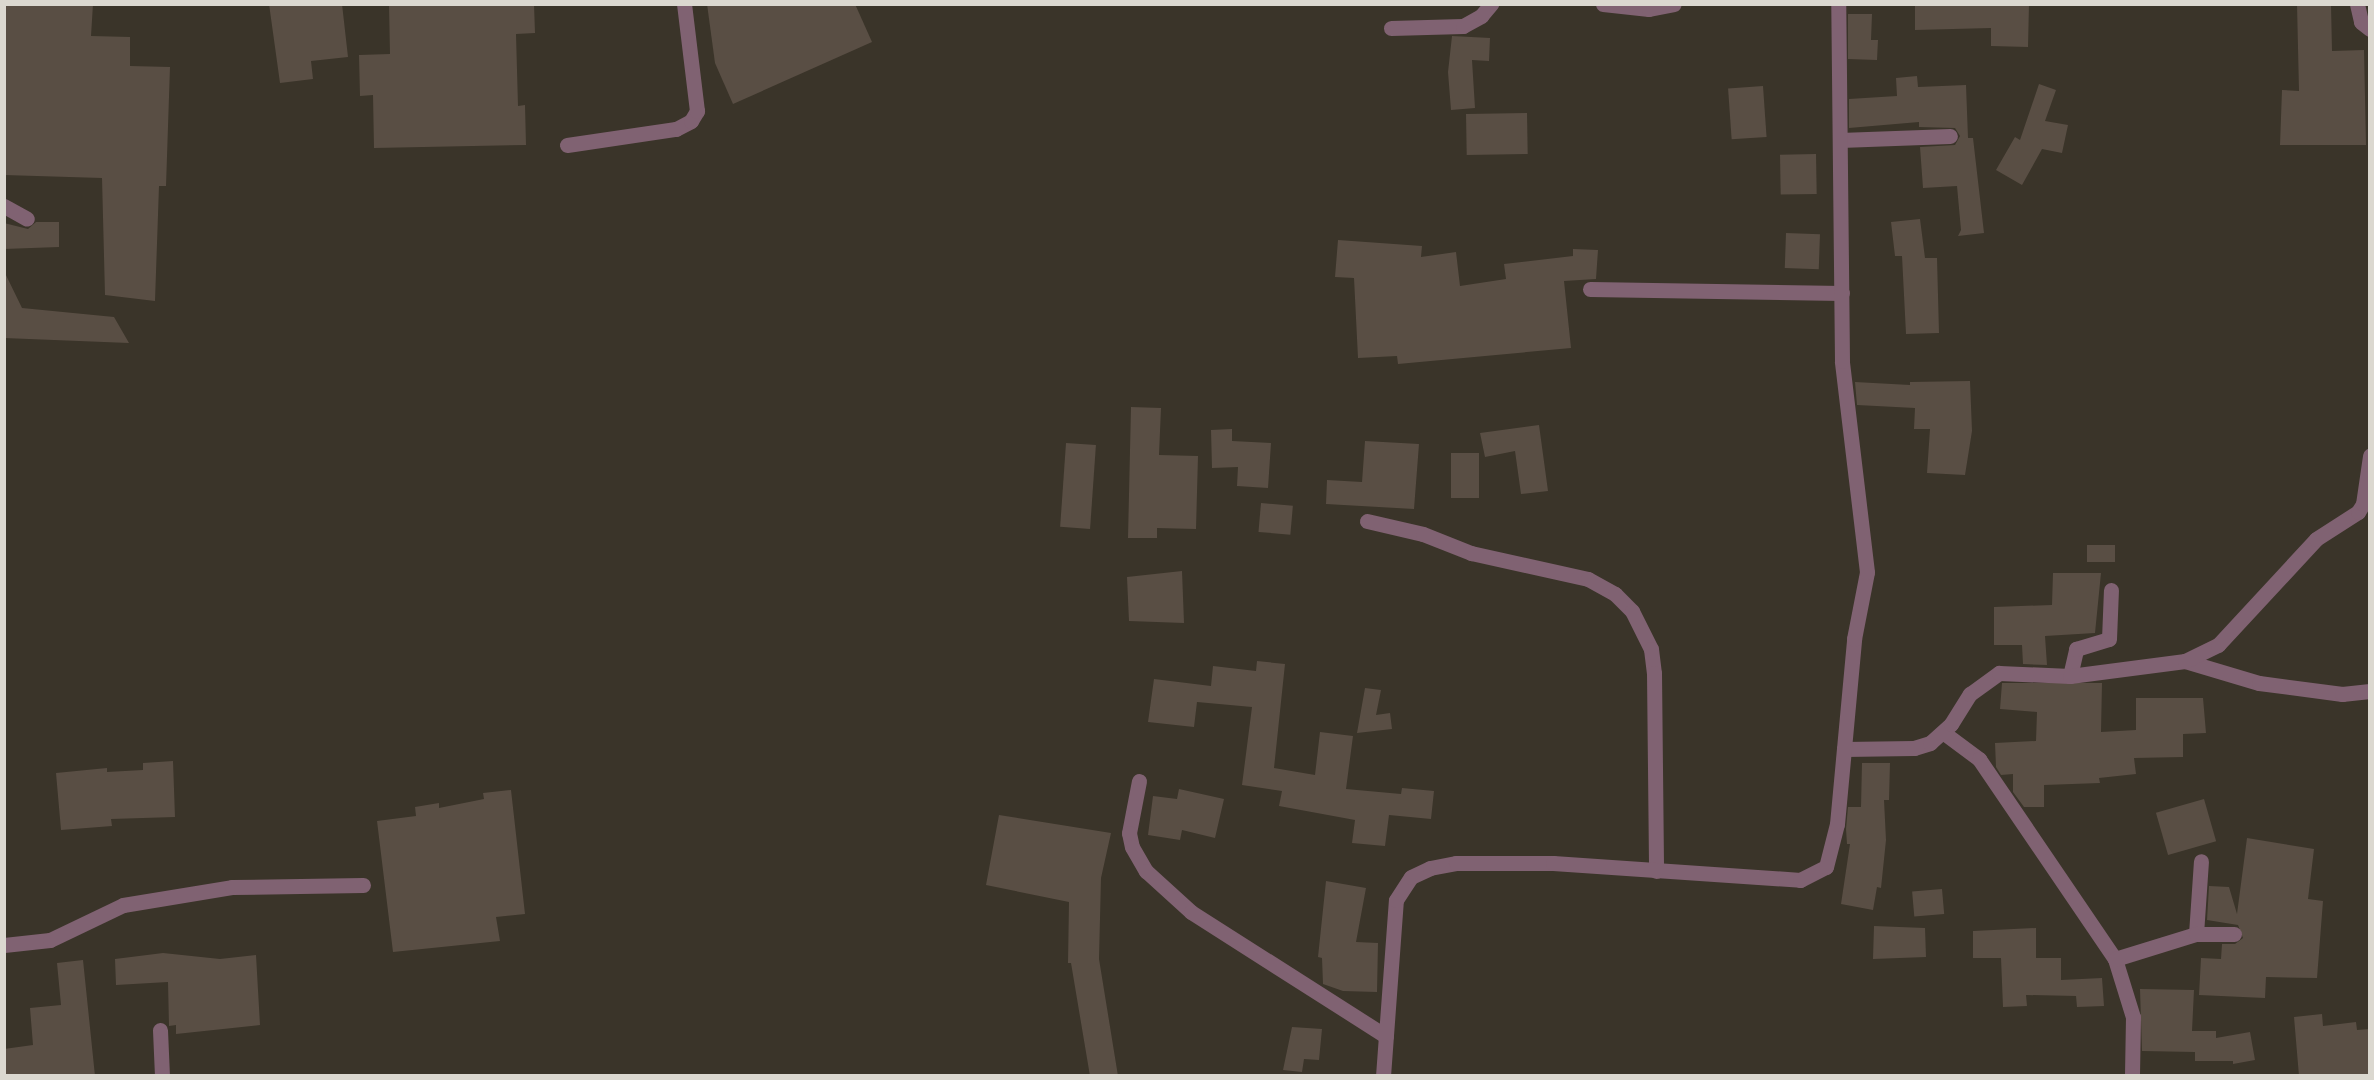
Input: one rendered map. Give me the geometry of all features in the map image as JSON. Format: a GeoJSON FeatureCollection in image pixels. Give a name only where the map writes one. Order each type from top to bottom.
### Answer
{"type":"FeatureCollection","features":[{"type":"Feature","properties":{"kind":"street"},"geometry":{"type":"LineString","coordinates":[[567,145],[676,129],[691,121],[697,111],[684,4]]}},
{"type":"Feature","properties":{"kind":"street"},"geometry":{"type":"LineString","coordinates":[[1391,28],[1463,26],[1481,16],[1491,4]]}},
{"type":"Feature","properties":{"kind":"street"},"geometry":{"type":"LineString","coordinates":[[1603,4],[1649,9],[1674,4]]}},
{"type":"Feature","properties":{"kind":"street"},"geometry":{"type":"LineString","coordinates":[[1383,1076],[1392,918],[1396,900],[1411,877],[1456,862],[1553,863],[1800,880],[1821,873],[1826,867],[1837,824],[1854,639],[1867,563],[1847,421],[1842,293],[1838,4]]}},
{"type":"Feature","properties":{"kind":"street"},"geometry":{"type":"LineString","coordinates":[[2356,4],[2361,22],[2370,29]]}},
{"type":"Feature","properties":{"kind":"street"},"geometry":{"type":"LineString","coordinates":[[1840,140],[1950,136]]}},
{"type":"Feature","properties":{"kind":"street"},"geometry":{"type":"LineString","coordinates":[[4,206],[27,219]]}},
{"type":"Feature","properties":{"kind":"street"},"geometry":{"type":"LineString","coordinates":[[1590,289],[1842,293]]}},
{"type":"Feature","properties":{"kind":"street"},"geometry":{"type":"LineString","coordinates":[[1844,748],[1914,748],[1944,733],[1970,694],[1999,673],[2070,675],[2185,661],[2218,645],[2316,539],[2358,512],[2363,504],[2370,456]]}},
{"type":"Feature","properties":{"kind":"street"},"geometry":{"type":"LineString","coordinates":[[1367,521],[1423,534],[1471,553],[1588,579],[1615,594],[1632,611],[1651,650],[1654,673],[1656,871]]}},
{"type":"Feature","properties":{"kind":"street"},"geometry":{"type":"LineString","coordinates":[[2070,675],[2076,649],[2109,639],[2111,590]]}},
{"type":"Feature","properties":{"kind":"street"},"geometry":{"type":"LineString","coordinates":[[2185,661],[2245,681],[2342,694],[2370,691]]}},
{"type":"Feature","properties":{"kind":"street"},"geometry":{"type":"LineString","coordinates":[[1944,733],[1979,759],[2115,959],[2133,1017],[2132,1076]]}},
{"type":"Feature","properties":{"kind":"street"},"geometry":{"type":"LineString","coordinates":[[1139,781],[1129,833],[1132,847],[1146,871],[1191,912],[1386,1036]]}},
{"type":"Feature","properties":{"kind":"street"},"geometry":{"type":"LineString","coordinates":[[2196,934],[2201,861]]}},
{"type":"Feature","properties":{"kind":"street"},"geometry":{"type":"LineString","coordinates":[[4,945],[50,940],[123,905],[232,887],[363,885]]}},
{"type":"Feature","properties":{"kind":"street"},"geometry":{"type":"LineString","coordinates":[[2115,959],[2196,934],[2234,934]]}},
{"type":"Feature","properties":{"kind":"street"},"geometry":{"type":"LineString","coordinates":[[160,1030],[162,1076]]}},
{"type":"Feature","properties":{"kind":"building"},"geometry":{"type":"Polygon","coordinates":[[[4,4],[93,4],[91,36],[130,37],[130,66],[170,67],[166,186],[159,186],[155,301],[105,295],[102,178],[4,175],[4,4]]]}},
{"type":"Feature","properties":{"kind":"building"},"geometry":{"type":"Polygon","coordinates":[[[269,4],[342,4],[348,57],[311,61],[313,79],[280,83],[269,4]]]}},
{"type":"Feature","properties":{"kind":"building"},"geometry":{"type":"Polygon","coordinates":[[[389,4],[534,4],[535,33],[516,34],[518,106],[525,105],[526,145],[374,148],[373,95],[360,96],[359,55],[390,54],[389,4]]]}},
{"type":"Feature","properties":{"kind":"building"},"geometry":{"type":"Polygon","coordinates":[[[707,4],[855,4],[872,42],[733,104],[715,63],[707,4]]]}},
{"type":"Feature","properties":{"kind":"building"},"geometry":{"type":"Polygon","coordinates":[[[1915,4],[2029,4],[2028,47],[1991,46],[1991,28],[1915,30],[1915,4]]]}},
{"type":"Feature","properties":{"kind":"building"},"geometry":{"type":"Polygon","coordinates":[[[2297,4],[2331,4],[2332,51],[2364,50],[2366,145],[2280,145],[2282,90],[2299,91],[2297,4]]]}},
{"type":"Feature","properties":{"kind":"building"},"geometry":{"type":"Polygon","coordinates":[[[1848,14],[1872,14],[1871,40],[1878,40],[1877,60],[1848,59],[1848,14]]]}},
{"type":"Feature","properties":{"kind":"building"},"geometry":{"type":"Polygon","coordinates":[[[1452,36],[1490,38],[1489,61],[1472,60],[1475,108],[1451,110],[1448,72],[1452,36]]]}},
{"type":"Feature","properties":{"kind":"building"},"geometry":{"type":"Polygon","coordinates":[[[1917,76],[1918,87],[1966,85],[1968,138],[1973,138],[1984,233],[1958,236],[1961,230],[1957,186],[1923,188],[1920,147],[1955,145],[1960,136],[1955,128],[1919,127],[1919,122],[1849,128],[1849,99],[1897,96],[1896,78],[1917,76]]]}},
{"type":"Feature","properties":{"kind":"building"},"geometry":{"type":"Polygon","coordinates":[[[2039,84],[2056,90],[2045,121],[2068,125],[2062,153],[2042,149],[2022,185],[1996,170],[2015,137],[2020,140],[2039,84]]]}},
{"type":"Feature","properties":{"kind":"building"},"geometry":{"type":"Polygon","coordinates":[[[1763,86],[1767,137],[1732,139],[1728,88],[1763,86]]]}},
{"type":"Feature","properties":{"kind":"building"},"geometry":{"type":"Polygon","coordinates":[[[1527,113],[1528,154],[1467,155],[1466,114],[1527,113]]]}},
{"type":"Feature","properties":{"kind":"building"},"geometry":{"type":"Polygon","coordinates":[[[1816,154],[1817,194],[1781,195],[1780,155],[1816,154]]]}},
{"type":"Feature","properties":{"kind":"building"},"geometry":{"type":"Polygon","coordinates":[[[1920,219],[1925,258],[1937,258],[1939,333],[1906,334],[1902,256],[1895,256],[1891,222],[1920,219]]]}},
{"type":"Feature","properties":{"kind":"building"},"geometry":{"type":"Polygon","coordinates":[[[36,222],[59,222],[59,247],[4,249],[4,223],[28,229],[36,222]]]}},
{"type":"Feature","properties":{"kind":"building"},"geometry":{"type":"Polygon","coordinates":[[[1786,233],[1820,234],[1819,269],[1785,268],[1786,233]]]}},
{"type":"Feature","properties":{"kind":"building"},"geometry":{"type":"Polygon","coordinates":[[[1338,240],[1422,246],[1421,257],[1456,252],[1460,286],[1506,279],[1504,264],[1573,256],[1573,249],[1598,250],[1596,279],[1564,281],[1571,348],[1398,364],[1397,356],[1358,358],[1354,278],[1335,277],[1338,240]]]}},
{"type":"Feature","properties":{"kind":"building"},"geometry":{"type":"Polygon","coordinates":[[[4,271],[22,308],[114,317],[129,343],[4,338],[4,271]]]}},
{"type":"Feature","properties":{"kind":"building"},"geometry":{"type":"Polygon","coordinates":[[[1970,381],[1972,431],[1965,475],[1927,473],[1930,429],[1914,429],[1915,408],[1857,405],[1855,382],[1910,385],[1910,382],[1970,381]]]}},
{"type":"Feature","properties":{"kind":"building"},"geometry":{"type":"Polygon","coordinates":[[[1131,407],[1161,408],[1159,455],[1198,456],[1196,529],[1157,528],[1157,538],[1128,538],[1131,407]]]}},
{"type":"Feature","properties":{"kind":"building"},"geometry":{"type":"Polygon","coordinates":[[[1539,425],[1548,491],[1521,494],[1515,451],[1485,457],[1480,433],[1539,425]]]}},
{"type":"Feature","properties":{"kind":"building"},"geometry":{"type":"Polygon","coordinates":[[[1232,429],[1232,441],[1271,443],[1268,488],[1237,486],[1238,467],[1212,468],[1211,430],[1232,429]]]}},
{"type":"Feature","properties":{"kind":"building"},"geometry":{"type":"Polygon","coordinates":[[[1365,441],[1419,444],[1414,509],[1326,504],[1327,480],[1362,482],[1365,441]]]}},
{"type":"Feature","properties":{"kind":"building"},"geometry":{"type":"Polygon","coordinates":[[[1066,443],[1096,445],[1090,529],[1060,527],[1066,443]]]}},
{"type":"Feature","properties":{"kind":"building"},"geometry":{"type":"Polygon","coordinates":[[[1451,453],[1479,453],[1479,498],[1451,498],[1451,453]]]}},
{"type":"Feature","properties":{"kind":"building"},"geometry":{"type":"Polygon","coordinates":[[[1261,503],[1293,506],[1290,535],[1258,532],[1261,503]]]}},
{"type":"Feature","properties":{"kind":"building"},"geometry":{"type":"Polygon","coordinates":[[[2087,545],[2115,545],[2115,562],[2087,562],[2087,545]]]}},
{"type":"Feature","properties":{"kind":"building"},"geometry":{"type":"Polygon","coordinates":[[[1182,571],[1184,623],[1129,621],[1127,577],[1182,571]]]}},
{"type":"Feature","properties":{"kind":"building"},"geometry":{"type":"Polygon","coordinates":[[[2053,573],[2101,573],[2095,633],[2045,636],[2047,665],[2023,664],[2022,645],[1994,645],[1994,607],[2052,605],[2053,573]]]}},
{"type":"Feature","properties":{"kind":"building"},"geometry":{"type":"Polygon","coordinates":[[[1257,661],[1285,664],[1274,768],[1315,775],[1320,732],[1353,736],[1346,789],[1401,794],[1402,788],[1434,791],[1431,819],[1389,815],[1385,846],[1352,843],[1355,820],[1279,806],[1282,791],[1242,785],[1252,707],[1197,702],[1194,727],[1148,722],[1154,679],[1211,686],[1213,666],[1256,671],[1257,661]]]}},
{"type":"Feature","properties":{"kind":"building"},"geometry":{"type":"Polygon","coordinates":[[[2002,683],[2102,683],[2101,732],[2136,730],[2136,698],[2203,698],[2206,733],[2183,734],[2183,757],[2134,758],[2136,774],[2099,778],[2100,783],[2044,785],[2044,807],[2024,807],[2013,792],[2013,774],[2001,775],[1996,767],[1995,743],[2036,741],[2037,712],[2000,709],[2002,683]]]}},
{"type":"Feature","properties":{"kind":"building"},"geometry":{"type":"Polygon","coordinates":[[[1365,688],[1381,690],[1376,715],[1390,713],[1392,729],[1357,733],[1365,688]]]}},
{"type":"Feature","properties":{"kind":"building"},"geometry":{"type":"Polygon","coordinates":[[[173,761],[175,817],[111,819],[112,826],[61,830],[56,773],[107,768],[107,772],[143,770],[143,763],[173,761]]]}},
{"type":"Feature","properties":{"kind":"building"},"geometry":{"type":"Polygon","coordinates":[[[1862,763],[1890,763],[1889,800],[1884,800],[1886,840],[1881,888],[1877,887],[1873,910],[1841,904],[1850,844],[1847,844],[1846,829],[1848,807],[1861,807],[1862,763]]]}},
{"type":"Feature","properties":{"kind":"building"},"geometry":{"type":"Polygon","coordinates":[[[1179,789],[1224,799],[1215,838],[1182,830],[1180,840],[1148,835],[1153,796],[1177,799],[1179,789]]]}},
{"type":"Feature","properties":{"kind":"building"},"geometry":{"type":"Polygon","coordinates":[[[511,790],[525,914],[496,917],[500,941],[393,952],[377,821],[416,816],[415,807],[439,803],[439,808],[484,799],[483,793],[511,790]]]}},
{"type":"Feature","properties":{"kind":"building"},"geometry":{"type":"Polygon","coordinates":[[[2204,799],[2216,841],[2168,855],[2156,813],[2204,799]]]}},
{"type":"Feature","properties":{"kind":"building"},"geometry":{"type":"Polygon","coordinates":[[[999,815],[1111,833],[1101,878],[1099,959],[1118,1076],[1090,1076],[1071,963],[1068,963],[1069,902],[986,885],[999,815]]]}},
{"type":"Feature","properties":{"kind":"building"},"geometry":{"type":"Polygon","coordinates":[[[2247,838],[2314,849],[2308,899],[2323,901],[2317,978],[2266,977],[2265,998],[2199,995],[2201,958],[2221,959],[2222,944],[2235,944],[2243,938],[2238,925],[2207,920],[2209,886],[2229,887],[2237,914],[2247,838]]]}},
{"type":"Feature","properties":{"kind":"building"},"geometry":{"type":"Polygon","coordinates":[[[1326,881],[1366,888],[1356,942],[1378,943],[1377,992],[1343,991],[1323,984],[1322,958],[1318,957],[1326,881]]]}},
{"type":"Feature","properties":{"kind":"building"},"geometry":{"type":"Polygon","coordinates":[[[1942,889],[1944,914],[1914,917],[1912,892],[1942,889]]]}},
{"type":"Feature","properties":{"kind":"building"},"geometry":{"type":"Polygon","coordinates":[[[1874,926],[1925,928],[1926,957],[1873,959],[1874,926]]]}},
{"type":"Feature","properties":{"kind":"building"},"geometry":{"type":"Polygon","coordinates":[[[2036,928],[2036,958],[2061,958],[2061,980],[2102,978],[2104,1006],[2077,1007],[2076,996],[2026,995],[2027,1006],[2003,1007],[2001,958],[1973,958],[1973,931],[2036,928]]]}},
{"type":"Feature","properties":{"kind":"building"},"geometry":{"type":"Polygon","coordinates":[[[163,953],[220,959],[256,955],[260,1025],[176,1034],[176,1025],[169,1026],[168,982],[116,985],[115,959],[163,953]]]}},
{"type":"Feature","properties":{"kind":"building"},"geometry":{"type":"Polygon","coordinates":[[[83,960],[95,1076],[4,1076],[4,1049],[33,1045],[30,1008],[61,1005],[57,963],[83,960]]]}},
{"type":"Feature","properties":{"kind":"building"},"geometry":{"type":"Polygon","coordinates":[[[2140,989],[2194,990],[2192,1031],[2216,1031],[2216,1038],[2250,1032],[2255,1060],[2233,1064],[2233,1061],[2195,1061],[2195,1052],[2142,1051],[2140,989]]]}},
{"type":"Feature","properties":{"kind":"building"},"geometry":{"type":"Polygon","coordinates":[[[2322,1014],[2323,1026],[2356,1022],[2357,1030],[2370,1029],[2370,1076],[2299,1076],[2294,1017],[2322,1014]]]}},
{"type":"Feature","properties":{"kind":"building"},"geometry":{"type":"Polygon","coordinates":[[[1292,1027],[1322,1029],[1319,1060],[1304,1059],[1302,1072],[1283,1070],[1292,1027]]]}}]}
